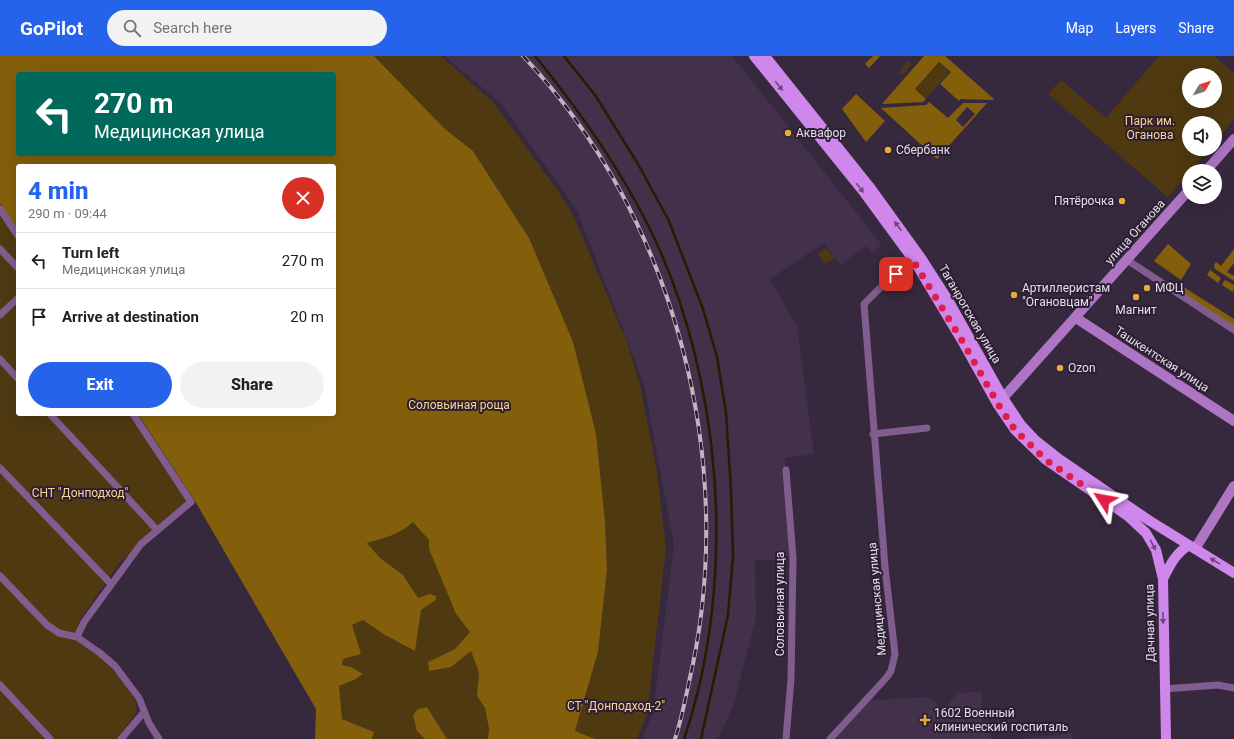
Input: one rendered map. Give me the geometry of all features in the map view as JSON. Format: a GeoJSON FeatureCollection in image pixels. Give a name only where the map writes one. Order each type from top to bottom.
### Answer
{"type":"FeatureCollection","features":[{"type":"Feature","properties":{"kind":"main road","name":"Таганрогская улица"},"geometry":{"type":"LineString","coordinates":[[754,56],[918,260]]}},
{"type":"Feature","properties":{"kind":"main road","name":"Таганрогская улица"},"geometry":{"type":"LineString","coordinates":[[765,56],[869,186],[918,260],[964,344],[1000,401],[1015,430],[1040,455],[1129,517]]}},
{"type":"Feature","properties":{"kind":"main road"},"geometry":{"type":"LineString","coordinates":[[1212,164],[1234,139]]}},
{"type":"Feature","properties":{"kind":"main road","name":"улица Оганова"},"geometry":{"type":"LineString","coordinates":[[1000,401],[1076,318],[1182,198]]}},
{"type":"Feature","properties":{"kind":"main road","name":"Ташкентская улица"},"geometry":{"type":"LineString","coordinates":[[1076,318],[1234,421]]}},
{"type":"Feature","properties":{"kind":"main road","name":"Таганрогская улица"},"geometry":{"type":"LineString","coordinates":[[1000,401],[1021,425],[1051,454],[1234,573]]}},
{"type":"Feature","properties":{"kind":"main road"},"geometry":{"type":"LineString","coordinates":[[1163,579],[1171,562],[1182,550],[1192,547],[1234,486]]}},
{"type":"Feature","properties":{"kind":"main road","name":"Дачная улица"},"geometry":{"type":"LineString","coordinates":[[1129,517],[1146,533],[1156,550],[1163,579],[1166,739]]}},
{"type":"Feature","properties":{"kind":"street"},"geometry":{"type":"LineString","coordinates":[[0,209],[16,233]]}},
{"type":"Feature","properties":{"kind":"street"},"geometry":{"type":"LineString","coordinates":[[0,249],[16,266]]}},
{"type":"Feature","properties":{"kind":"street","name":"Медицинская улица"},"geometry":{"type":"LineString","coordinates":[[830,739],[891,671],[894,654],[873,434],[864,304],[889,279],[918,260]]}},
{"type":"Feature","properties":{"kind":"street"},"geometry":{"type":"LineString","coordinates":[[1127,260],[1234,330]]}},
{"type":"Feature","properties":{"kind":"street"},"geometry":{"type":"LineString","coordinates":[[0,316],[16,300]]}},
{"type":"Feature","properties":{"kind":"street"},"geometry":{"type":"LineString","coordinates":[[0,359],[16,377]]}},
{"type":"Feature","properties":{"kind":"street"},"geometry":{"type":"LineString","coordinates":[[52,416],[157,530]]}},
{"type":"Feature","properties":{"kind":"street"},"geometry":{"type":"LineString","coordinates":[[77,637],[84,622],[141,544],[191,502],[134,416]]}},
{"type":"Feature","properties":{"kind":"street"},"geometry":{"type":"LineString","coordinates":[[873,434],[927,428]]}},
{"type":"Feature","properties":{"kind":"street"},"geometry":{"type":"LineString","coordinates":[[0,468],[111,584]]}},
{"type":"Feature","properties":{"kind":"street","name":"Соловьиная улица"},"geometry":{"type":"LineString","coordinates":[[786,470],[793,558],[791,679],[786,739]]}},
{"type":"Feature","properties":{"kind":"street"},"geometry":{"type":"LineString","coordinates":[[0,576],[47,625],[60,633],[77,637],[100,653],[114,666],[139,698],[144,712],[160,739]]}},
{"type":"Feature","properties":{"kind":"street"},"geometry":{"type":"LineString","coordinates":[[0,685],[50,739]]}},
{"type":"Feature","properties":{"kind":"street"},"geometry":{"type":"LineString","coordinates":[[1164,689],[1218,685],[1234,688]]}},
{"type":"Feature","properties":{"kind":"street"},"geometry":{"type":"LineString","coordinates":[[121,739],[144,712]]}},
{"type":"Feature","properties":{"kind":"shaded area"},"geometry":{"type":"Polygon","coordinates":[[[444,56],[732,56],[882,245],[872,253],[866,246],[841,265],[824,243],[770,279],[797,326],[814,454],[785,458],[793,560],[755,560],[756,619],[733,706],[718,739],[642,739],[653,713],[674,545],[644,384],[577,210],[500,102],[444,56]]]}},
{"type":"Feature","properties":{"kind":"shaded area","name":"1602 Военный клинический госпиталь"},"geometry":{"type":"Polygon","coordinates":[[[982,692],[982,732],[990,730],[991,739],[833,739],[870,698],[876,700],[928,697],[944,710],[957,693],[982,692]]]}},
{"type":"Feature","properties":{"kind":"shaded area","name":"1602 Военный клинический госпиталь"},"geometry":{"type":"Polygon","coordinates":[[[1072,733],[1073,739],[1022,739],[1072,733]]]}},
{"type":"Feature","properties":{"kind":"green space","name":"Соловьиная роща"},"geometry":{"type":"Polygon","coordinates":[[[0,56],[374,56],[445,129],[473,151],[529,238],[573,342],[596,434],[605,521],[607,570],[598,652],[575,731],[595,739],[488,739],[489,729],[485,708],[477,696],[479,673],[471,651],[451,667],[429,671],[428,662],[455,649],[470,632],[456,614],[429,549],[429,540],[413,522],[397,533],[386,538],[367,543],[380,558],[403,575],[418,598],[430,594],[436,596],[436,600],[421,610],[415,651],[385,635],[363,620],[352,625],[361,654],[343,659],[342,665],[351,667],[363,674],[354,680],[339,686],[342,719],[374,732],[372,739],[315,739],[316,709],[195,501],[139,416],[336,416],[336,164],[16,164],[16,228],[0,203],[0,56]]]}},
{"type":"Feature","properties":{"kind":"green space","name":"СТ \"Донподход-2\""},"geometry":{"type":"Polygon","coordinates":[[[374,56],[441,56],[494,103],[558,191],[573,215],[627,342],[640,385],[657,471],[666,549],[647,715],[637,739],[595,739],[575,731],[598,652],[607,570],[605,521],[596,434],[529,238],[473,151],[445,129],[374,56]]]}},
{"type":"Feature","properties":{"kind":"green space"},"geometry":{"type":"Polygon","coordinates":[[[873,56],[880,56],[869,68],[865,64],[873,56]]]}},
{"type":"Feature","properties":{"kind":"green space"},"geometry":{"type":"Polygon","coordinates":[[[924,56],[945,56],[994,99],[960,99],[959,101],[940,84],[951,72],[939,62],[915,89],[926,99],[923,102],[882,104],[924,56]]]}},
{"type":"Feature","properties":{"kind":"green space","name":"Парк им. Оганова"},"geometry":{"type":"Polygon","coordinates":[[[1159,56],[1214,56],[1234,73],[1234,120],[1222,134],[1222,116],[1182,116],[1182,156],[1203,156],[1196,164],[1182,164],[1182,181],[1168,197],[1048,94],[1061,80],[1106,118],[1159,56]]]}},
{"type":"Feature","properties":{"kind":"green space"},"geometry":{"type":"Polygon","coordinates":[[[908,61],[912,64],[902,75],[899,72],[908,61]]]}},
{"type":"Feature","properties":{"kind":"green space"},"geometry":{"type":"Polygon","coordinates":[[[939,63],[950,72],[926,98],[915,89],[939,63]]]}},
{"type":"Feature","properties":{"kind":"green space"},"geometry":{"type":"Polygon","coordinates":[[[856,94],[885,121],[866,142],[842,109],[856,94]]]}},
{"type":"Feature","properties":{"kind":"green space"},"geometry":{"type":"Polygon","coordinates":[[[929,102],[948,118],[963,103],[987,103],[937,159],[881,108],[926,105],[929,102]],[[967,107],[956,120],[963,127],[975,114],[967,107]]]}},
{"type":"Feature","properties":{"kind":"green space","name":"СНТ \"Донподход\""},"geometry":{"type":"Polygon","coordinates":[[[0,203],[16,228],[16,416],[139,416],[195,501],[120,562],[79,621],[76,639],[99,654],[125,684],[136,702],[136,713],[117,739],[0,739],[0,203]]]}},
{"type":"Feature","properties":{"kind":"green space"},"geometry":{"type":"Polygon","coordinates":[[[1168,244],[1191,264],[1181,280],[1154,261],[1168,244]]]}},
{"type":"Feature","properties":{"kind":"green space"},"geometry":{"type":"Polygon","coordinates":[[[826,248],[834,258],[825,264],[818,254],[826,248]]]}},
{"type":"Feature","properties":{"kind":"green space"},"geometry":{"type":"Polygon","coordinates":[[[1234,249],[1234,263],[1227,272],[1234,276],[1234,281],[1215,269],[1214,265],[1216,262],[1221,266],[1234,249]]]}},
{"type":"Feature","properties":{"kind":"green space"},"geometry":{"type":"Polygon","coordinates":[[[1210,270],[1221,278],[1218,283],[1207,275],[1210,270]]]}},
{"type":"Feature","properties":{"kind":"green space"},"geometry":{"type":"Polygon","coordinates":[[[1225,280],[1234,285],[1233,292],[1222,285],[1225,280]]]}},
{"type":"Feature","properties":{"kind":"green space"},"geometry":{"type":"Polygon","coordinates":[[[1182,286],[1234,319],[1234,327],[1179,292],[1182,286]]]}},
{"type":"Feature","properties":{"kind":"green space"},"geometry":{"type":"Polygon","coordinates":[[[413,522],[430,540],[429,549],[456,614],[470,632],[455,649],[428,662],[451,667],[471,651],[479,673],[477,696],[485,708],[489,729],[488,739],[447,739],[427,707],[417,731],[425,739],[372,739],[374,732],[342,719],[339,686],[354,680],[351,667],[342,665],[352,625],[363,620],[385,635],[414,651],[421,610],[436,600],[430,594],[418,598],[403,575],[380,558],[367,543],[392,536],[413,522]]]}},
{"type":"Feature","properties":{"kind":"green space"},"geometry":{"type":"Polygon","coordinates":[[[427,707],[447,739],[425,739],[417,731],[413,715],[418,709],[427,707]]]}},
{"type":"Feature","properties":{"kind":"waterway"},"geometry":{"type":"LineString","coordinates":[[535,56],[597,138],[637,204],[649,227],[674,286],[693,348],[707,413],[714,480],[716,547],[712,613],[701,678],[684,739]]}},
{"type":"Feature","properties":{"kind":"waterway"},"geometry":{"type":"LineString","coordinates":[[564,56],[595,95],[638,164],[669,221],[703,309],[717,357],[726,413],[731,490],[733,556],[728,615],[701,739]]}},
{"type":"Feature","properties":{"kind":"railway"},"geometry":{"type":"LineString","coordinates":[[523,56],[576,121],[621,192],[656,268],[682,348],[699,431],[706,515],[703,599],[689,682],[675,739]]}},
{"type":"Feature","properties":{"kind":"place","name":"Аквафор"},"geometry":{"type":"Point","coordinates":[788,133]}},
{"type":"Feature","properties":{"kind":"place","name":"Сбербанк"},"geometry":{"type":"Point","coordinates":[888,150]}},
{"type":"Feature","properties":{"kind":"place","name":"Пятёрочка"},"geometry":{"type":"Point","coordinates":[1122,201]}},
{"type":"Feature","properties":{"kind":"place","name":"МФЦ"},"geometry":{"type":"Point","coordinates":[1147,288]}},
{"type":"Feature","properties":{"kind":"place","name":"Артиллеристам \"Огановцам\""},"geometry":{"type":"Point","coordinates":[1014,295]}},
{"type":"Feature","properties":{"kind":"place","name":"Магнит"},"geometry":{"type":"Point","coordinates":[1136,297]}},
{"type":"Feature","properties":{"kind":"place","name":"Ozon"},"geometry":{"type":"Point","coordinates":[1060,368]}},
{"type":"Feature","properties":{"kind":"place","name":"1602 Военный клинический госпиталь"},"geometry":{"type":"Point","coordinates":[925,720]}},
{"type":"Feature","properties":{"kind":"route"},"geometry":{"type":"LineString","coordinates":[[896,274],[914,262],[1015,430],[1029,446],[1046,460],[1104,500]]}}]}
